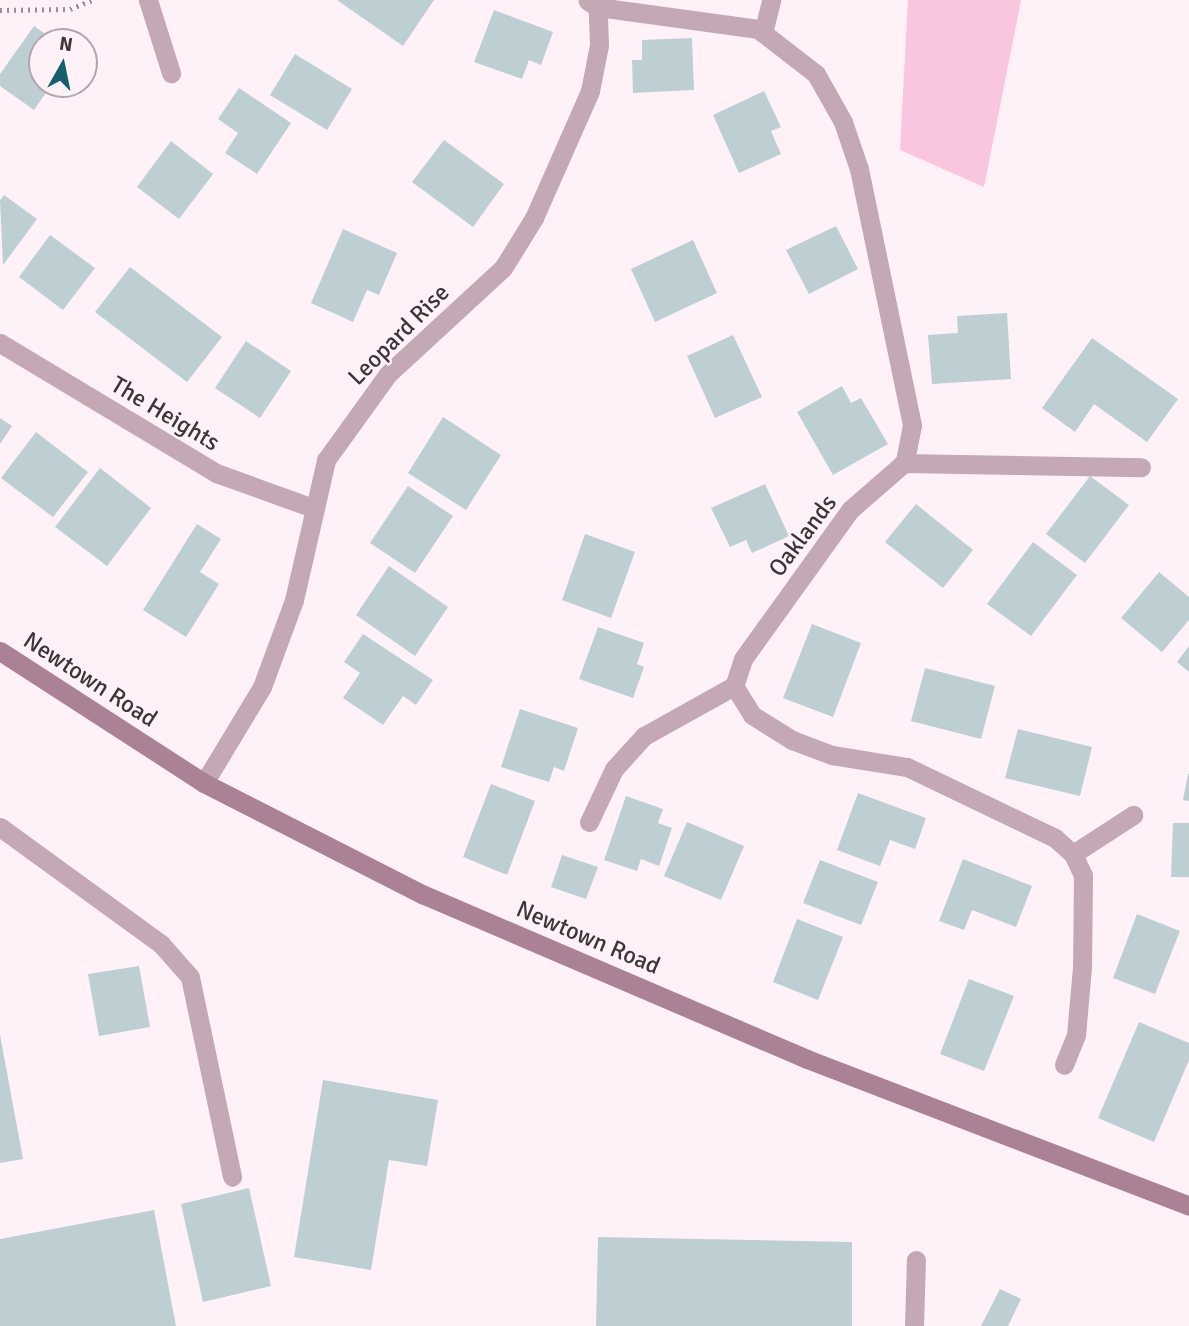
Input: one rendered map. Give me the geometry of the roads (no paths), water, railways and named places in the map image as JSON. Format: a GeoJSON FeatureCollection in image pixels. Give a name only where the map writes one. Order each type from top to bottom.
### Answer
{"type":"FeatureCollection","features":[{"type":"Feature","properties":{"kind":"main road","name":"Newtown Road"},"geometry":{"type":"LineString","coordinates":[[0,651],[204,783],[422,894],[668,999],[1189,1206]]}},
{"type":"Feature","properties":{"kind":"street"},"geometry":{"type":"LineString","coordinates":[[148,0],[171,73]]}},
{"type":"Feature","properties":{"kind":"street"},"geometry":{"type":"LineString","coordinates":[[763,33],[771,0]]}},
{"type":"Feature","properties":{"kind":"street"},"geometry":{"type":"LineString","coordinates":[[593,3],[763,33],[816,74],[859,169],[908,393],[912,425],[903,463],[1141,467]]}},
{"type":"Feature","properties":{"kind":"street","name":"Leopard Rise"},"geometry":{"type":"LineString","coordinates":[[204,783],[262,687],[294,600],[326,460],[388,374],[503,268],[534,218],[580,124],[599,46],[593,3]]}},
{"type":"Feature","properties":{"kind":"street","name":"The Heights"},"geometry":{"type":"LineString","coordinates":[[0,343],[216,474],[313,508]]}},
{"type":"Feature","properties":{"kind":"street","name":"Oaklands"},"geometry":{"type":"LineString","coordinates":[[734,686],[743,659],[850,510],[903,463]]}},
{"type":"Feature","properties":{"kind":"street"},"geometry":{"type":"LineString","coordinates":[[589,822],[614,769],[644,736],[734,686],[752,715],[792,740],[832,755],[907,766],[1055,838],[1073,854],[1083,875],[1082,967],[1076,1035],[1064,1065]]}},
{"type":"Feature","properties":{"kind":"street"},"geometry":{"type":"LineString","coordinates":[[1073,854],[1133,815]]}},
{"type":"Feature","properties":{"kind":"street"},"geometry":{"type":"LineString","coordinates":[[0,827],[161,944],[190,976],[232,1177]]}},
{"type":"Feature","properties":{"kind":"street"},"geometry":{"type":"LineString","coordinates":[[914,1326],[916,1260]]}}]}
